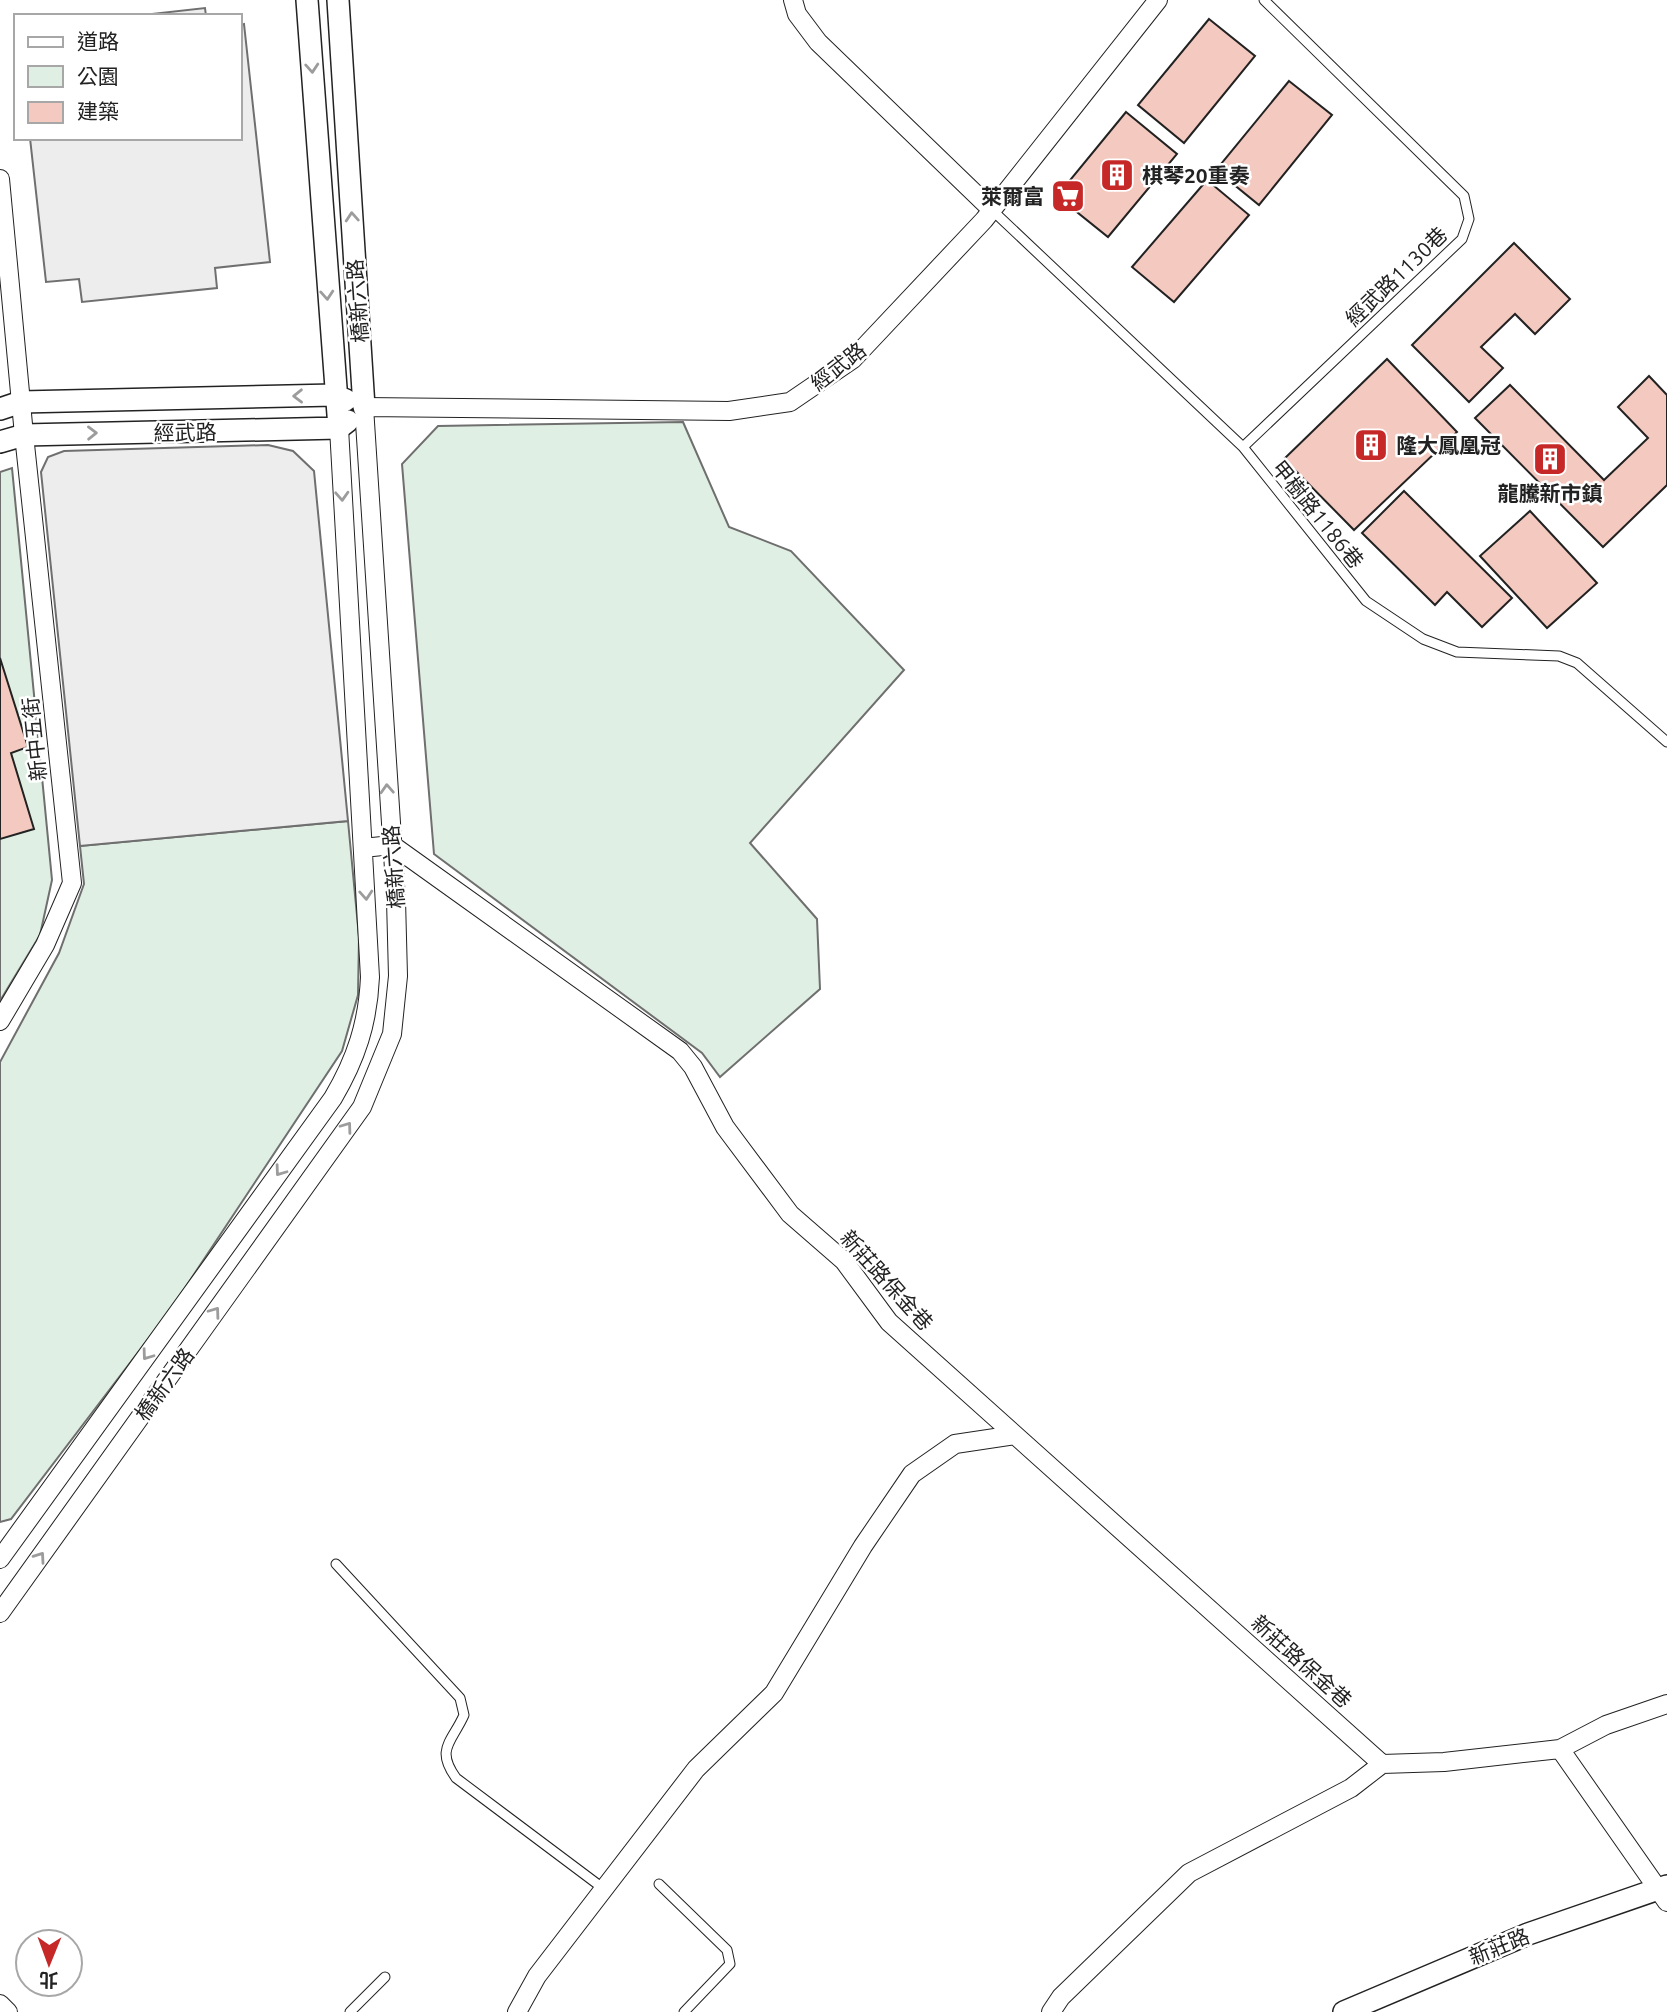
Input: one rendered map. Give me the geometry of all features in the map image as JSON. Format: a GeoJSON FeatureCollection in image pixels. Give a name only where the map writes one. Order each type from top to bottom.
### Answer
{"type":"FeatureCollection","features":[{"type":"Feature","properties":{"kind":"street","name":"橋新六路"},"geometry":{"type":"LineString","coordinates":[[0,1561],[333,1098],[352,1065],[369,1004],[370,977],[339,428],[334,395],[307,0]]}},
{"type":"Feature","properties":{"kind":"street","name":"橋新六路"},"geometry":{"type":"LineString","coordinates":[[3,1601],[24,1580],[362,1107],[392,1034],[397,1004],[392,845],[338,0]]}},
{"type":"Feature","properties":{"kind":"street"},"geometry":{"type":"LineString","coordinates":[[793,0],[797,14],[818,43],[992,210]]}},
{"type":"Feature","properties":{"kind":"street","name":"經武路"},"geometry":{"type":"LineString","coordinates":[[0,409],[21,402],[334,395],[364,407],[729,411],[790,402],[853,359],[992,210],[1158,0]]}},
{"type":"Feature","properties":{"kind":"street"},"geometry":{"type":"LineString","coordinates":[[0,179],[21,402]]}},
{"type":"Feature","properties":{"kind":"street","name":"新中五街"},"geometry":{"type":"LineString","coordinates":[[0,1021],[45,945],[72,883],[21,402]]}},
{"type":"Feature","properties":{"kind":"street"},"geometry":{"type":"LineString","coordinates":[[339,428],[364,407]]}},
{"type":"Feature","properties":{"kind":"street","name":"經武路"},"geometry":{"type":"LineString","coordinates":[[0,442],[24,435],[339,428]]}},
{"type":"Feature","properties":{"kind":"street"},"geometry":{"type":"LineString","coordinates":[[363,848],[392,845]]}},
{"type":"Feature","properties":{"kind":"street","name":"新莊路保金巷"},"geometry":{"type":"LineString","coordinates":[[392,845],[680,1051],[693,1067],[725,1127],[790,1214],[844,1261],[889,1322],[1382,1764]]}},
{"type":"Feature","properties":{"kind":"street"},"geometry":{"type":"LineString","coordinates":[[517,2012],[537,1976],[696,1769],[774,1693],[863,1546],[912,1474],[955,1444],[1015,1435]]}},
{"type":"Feature","properties":{"kind":"street"},"geometry":{"type":"LineString","coordinates":[[0,1561],[24,1580]]}},
{"type":"Feature","properties":{"kind":"street"},"geometry":{"type":"LineString","coordinates":[[1051,2012],[1061,1997],[1189,1874],[1351,1788],[1382,1764],[1458,1761],[1560,1749],[1606,1724],[1667,1704]]}},
{"type":"Feature","properties":{"kind":"street"},"geometry":{"type":"LineString","coordinates":[[1560,1749],[1664,1892]]}},
{"type":"Feature","properties":{"kind":"street","name":"新莊路"},"geometry":{"type":"LineString","coordinates":[[1343,2012],[1503,1944],[1664,1892]]}},
{"type":"Feature","properties":{"kind":"street"},"geometry":{"type":"LineString","coordinates":[[0,2004],[8,2012]]}},
{"type":"Feature","properties":{"kind":"lane","name":"經武路1130巷"},"geometry":{"type":"LineString","coordinates":[[1242,447],[1462,239],[1469,219],[1464,196],[1264,0]]}},
{"type":"Feature","properties":{"kind":"lane","name":"甲樹路1186巷"},"geometry":{"type":"LineString","coordinates":[[992,210],[1242,447],[1366,601],[1408,630],[1457,652],[1559,656],[1577,663],[1667,742]]}},
{"type":"Feature","properties":{"kind":"lane"},"geometry":{"type":"LineString","coordinates":[[336,1564],[460,1699],[464,1715],[445,1749],[444,1758],[456,1778],[604,1889]]}},
{"type":"Feature","properties":{"kind":"lane"},"geometry":{"type":"LineString","coordinates":[[659,1884],[727,1950],[730,1958],[730,1964],[684,2012]]}},
{"type":"Feature","properties":{"kind":"lane"},"geometry":{"type":"LineString","coordinates":[[351,2012],[385,1978]]}},
{"type":"Feature","properties":{"kind":"green space"},"geometry":{"type":"Polygon","coordinates":[[[683,422],[729,527],[791,551],[904,670],[750,843],[817,919],[820,989],[720,1077],[702,1053],[434,854],[402,464],[438,426],[683,422]]]}},
{"type":"Feature","properties":{"kind":"green space"},"geometry":{"type":"Polygon","coordinates":[[[12,468],[52,880],[40,935],[0,1001],[0,472],[12,468]]]}},
{"type":"Feature","properties":{"kind":"green space"},"geometry":{"type":"Polygon","coordinates":[[[348,821],[359,937],[358,995],[342,1051],[171,1309],[11,1519],[0,1522],[0,1062],[59,953],[84,884],[80,846],[348,821]]]}},
{"type":"Feature","properties":{"kind":"shaded area"},"geometry":{"type":"Polygon","coordinates":[[[205,8],[206,14],[152,14],[205,8]]]}},
{"type":"Feature","properties":{"kind":"shaded area"},"geometry":{"type":"Polygon","coordinates":[[[242,24],[270,262],[215,268],[217,288],[82,302],[79,279],[46,282],[30,140],[242,140],[242,24]]]}},
{"type":"Feature","properties":{"kind":"shaded area"},"geometry":{"type":"Polygon","coordinates":[[[268,445],[293,451],[314,471],[348,821],[80,846],[41,472],[48,457],[64,451],[268,445]]]}},
{"type":"Feature","properties":{"kind":"building","name":"棋琴20重奏"},"geometry":{"type":"Polygon","coordinates":[[[1209,19],[1255,56],[1184,143],[1138,105],[1209,19]]]}},
{"type":"Feature","properties":{"kind":"building","name":"棋琴20重奏"},"geometry":{"type":"Polygon","coordinates":[[[1289,81],[1332,115],[1259,205],[1216,170],[1289,81]]]}},
{"type":"Feature","properties":{"kind":"building","name":"棋琴20重奏"},"geometry":{"type":"Polygon","coordinates":[[[1126,112],[1177,154],[1108,237],[1057,196],[1126,112]]]}},
{"type":"Feature","properties":{"kind":"building","name":"棋琴20重奏"},"geometry":{"type":"Polygon","coordinates":[[[1207,180],[1249,215],[1174,302],[1132,267],[1207,180]]]}},
{"type":"Feature","properties":{"kind":"building"},"geometry":{"type":"Polygon","coordinates":[[[1514,243],[1570,299],[1535,334],[1515,314],[1481,347],[1503,368],[1469,402],[1412,345],[1514,243]]]}},
{"type":"Feature","properties":{"kind":"building","name":"隆大鳳凰冠"},"geometry":{"type":"Polygon","coordinates":[[[1387,359],[1457,432],[1354,530],[1284,459],[1387,359]]]}},
{"type":"Feature","properties":{"kind":"building","name":"龍騰新市鎮"},"geometry":{"type":"Polygon","coordinates":[[[1649,376],[1667,395],[1667,485],[1603,547],[1475,418],[1510,385],[1604,480],[1648,438],[1618,407],[1649,376]]]}},
{"type":"Feature","properties":{"kind":"building","name":"隆大鳳凰冠"},"geometry":{"type":"Polygon","coordinates":[[[1404,491],[1512,598],[1482,627],[1447,592],[1435,605],[1362,533],[1404,491]]]}},
{"type":"Feature","properties":{"kind":"building","name":"隆大鳳凰冠"},"geometry":{"type":"Polygon","coordinates":[[[1530,511],[1597,583],[1547,628],[1480,556],[1530,511]]]}},
{"type":"Feature","properties":{"kind":"building"},"geometry":{"type":"Polygon","coordinates":[[[0,658],[28,747],[11,753],[34,829],[0,839],[0,658]]]}},
{"type":"Feature","properties":{"kind":"place","name":"棋琴20重奏"},"geometry":{"type":"Point","coordinates":[1117,175]}},
{"type":"Feature","properties":{"kind":"place","name":"萊爾富"},"geometry":{"type":"Point","coordinates":[1068,196]}},
{"type":"Feature","properties":{"kind":"place","name":"隆大鳳凰冠"},"geometry":{"type":"Point","coordinates":[1371,445]}},
{"type":"Feature","properties":{"kind":"place","name":"龍騰新市鎮"},"geometry":{"type":"Point","coordinates":[1550,459]}}]}
